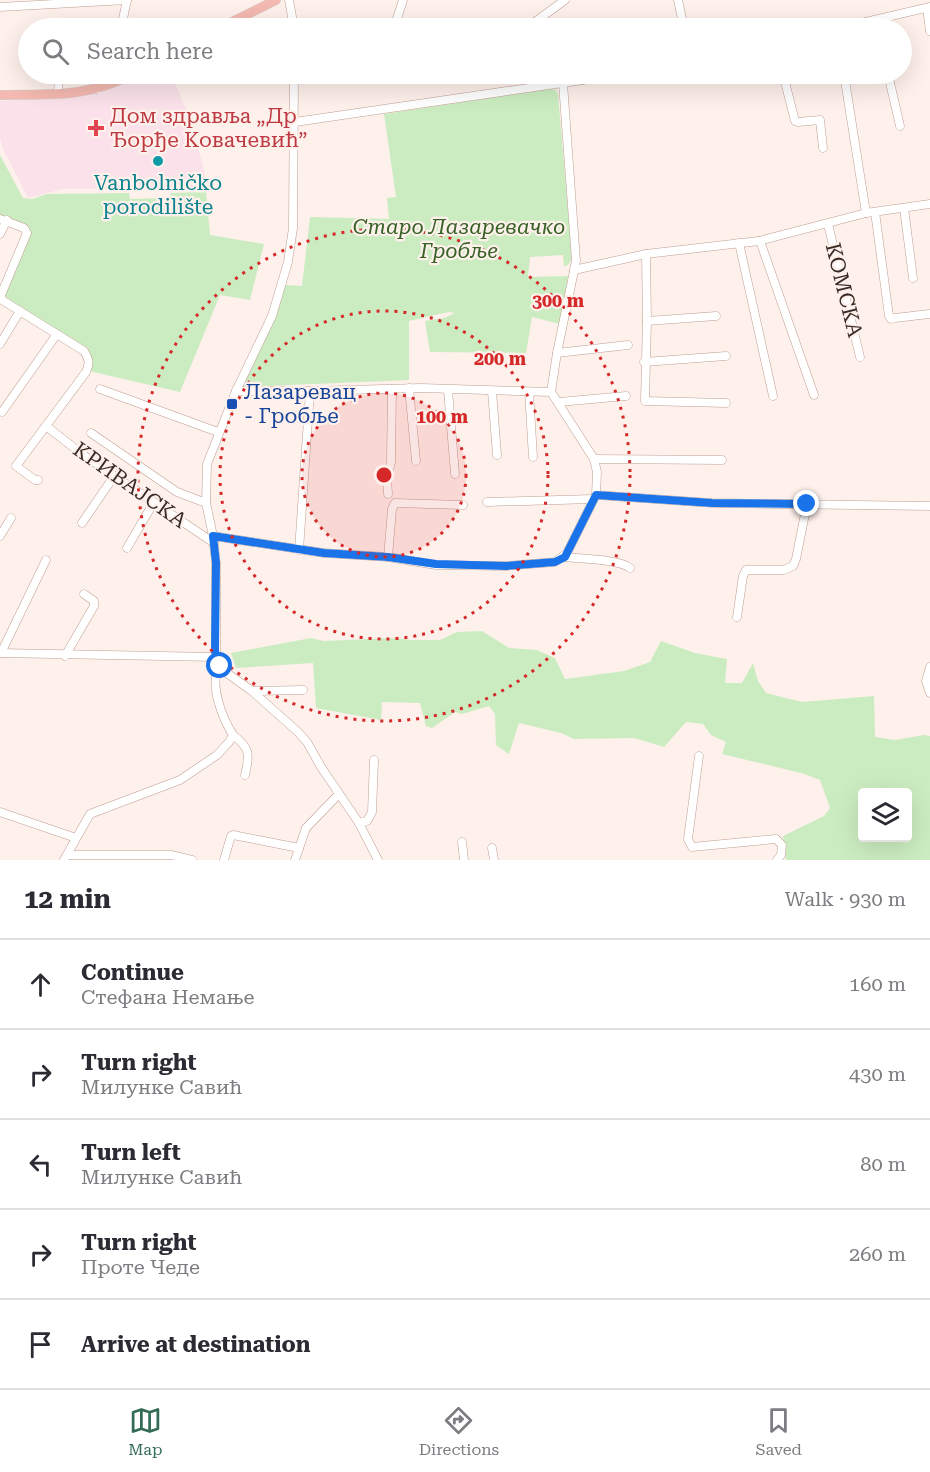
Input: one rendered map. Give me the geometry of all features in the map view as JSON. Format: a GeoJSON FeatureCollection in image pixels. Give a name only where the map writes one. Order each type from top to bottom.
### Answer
{"type":"FeatureCollection","features":[{"type":"Feature","properties":{"kind":"main road"},"geometry":{"type":"LineString","coordinates":[[240,18],[276,0]]}},
{"type":"Feature","properties":{"kind":"main road"},"geometry":{"type":"LineString","coordinates":[[0,95],[58,94],[97,89],[109,84]]}},
{"type":"Feature","properties":{"kind":"street"},"geometry":{"type":"LineString","coordinates":[[0,7],[128,0],[124,18]]}},
{"type":"Feature","properties":{"kind":"street"},"geometry":{"type":"LineString","coordinates":[[289,0],[292,18]]}},
{"type":"Feature","properties":{"kind":"street"},"geometry":{"type":"LineString","coordinates":[[397,18],[403,0]]}},
{"type":"Feature","properties":{"kind":"street"},"geometry":{"type":"LineString","coordinates":[[540,18],[565,0]]}},
{"type":"Feature","properties":{"kind":"street"},"geometry":{"type":"LineString","coordinates":[[678,0],[682,18]]}},
{"type":"Feature","properties":{"kind":"street"},"geometry":{"type":"LineString","coordinates":[[884,18],[928,8],[930,31]]}},
{"type":"Feature","properties":{"kind":"street"},"geometry":{"type":"LineString","coordinates":[[58,84],[58,94]]}},
{"type":"Feature","properties":{"kind":"street"},"geometry":{"type":"LineString","coordinates":[[97,89],[100,84]]}},
{"type":"Feature","properties":{"kind":"street"},"geometry":{"type":"LineString","coordinates":[[297,84],[293,228],[288,262],[272,316],[236,391],[207,464],[206,503],[214,540],[217,603],[216,657],[220,666],[234,680],[252,691],[307,742],[359,823],[378,860]]}},
{"type":"Feature","properties":{"kind":"street"},"geometry":{"type":"LineString","coordinates":[[295,122],[556,84]]}},
{"type":"Feature","properties":{"kind":"street"},"geometry":{"type":"LineString","coordinates":[[563,84],[576,261],[556,353],[551,392],[594,459],[597,472],[595,497],[565,557]]}},
{"type":"Feature","properties":{"kind":"street"},"geometry":{"type":"LineString","coordinates":[[786,84],[795,121],[820,120],[824,148]]}},
{"type":"Feature","properties":{"kind":"street"},"geometry":{"type":"LineString","coordinates":[[846,84],[889,316],[891,319],[929,314]]}},
{"type":"Feature","properties":{"kind":"street"},"geometry":{"type":"LineString","coordinates":[[890,84],[900,126]]}},
{"type":"Feature","properties":{"kind":"street"},"geometry":{"type":"LineString","coordinates":[[574,270],[646,254],[760,241],[870,212],[930,204]]}},
{"type":"Feature","properties":{"kind":"street"},"geometry":{"type":"LineString","coordinates":[[904,208],[913,278]]}},
{"type":"Feature","properties":{"kind":"street"},"geometry":{"type":"LineString","coordinates":[[0,234],[3,219],[24,228],[27,233],[0,298],[84,351],[89,364],[86,372],[16,466],[38,480]]}},
{"type":"Feature","properties":{"kind":"street","name":"КОМСКА"},"geometry":{"type":"LineString","coordinates":[[828,224],[860,357]]}},
{"type":"Feature","properties":{"kind":"street"},"geometry":{"type":"LineString","coordinates":[[760,241],[814,395]]}},
{"type":"Feature","properties":{"kind":"street"},"geometry":{"type":"LineString","coordinates":[[739,243],[773,396]]}},
{"type":"Feature","properties":{"kind":"street"},"geometry":{"type":"LineString","coordinates":[[646,254],[645,401],[726,403]]}},
{"type":"Feature","properties":{"kind":"street"},"geometry":{"type":"LineString","coordinates":[[0,344],[21,311]]}},
{"type":"Feature","properties":{"kind":"street"},"geometry":{"type":"LineString","coordinates":[[647,321],[716,316]]}},
{"type":"Feature","properties":{"kind":"street"},"geometry":{"type":"LineString","coordinates":[[2,412],[57,334]]}},
{"type":"Feature","properties":{"kind":"street"},"geometry":{"type":"LineString","coordinates":[[556,353],[628,345]]}},
{"type":"Feature","properties":{"kind":"street"},"geometry":{"type":"LineString","coordinates":[[644,362],[726,356]]}},
{"type":"Feature","properties":{"kind":"street"},"geometry":{"type":"LineString","coordinates":[[236,391],[409,388],[551,392]]}},
{"type":"Feature","properties":{"kind":"street"},"geometry":{"type":"LineString","coordinates":[[409,388],[416,461]]}},
{"type":"Feature","properties":{"kind":"street"},"geometry":{"type":"LineString","coordinates":[[100,389],[218,432]]}},
{"type":"Feature","properties":{"kind":"street"},"geometry":{"type":"LineString","coordinates":[[388,494],[392,389]]}},
{"type":"Feature","properties":{"kind":"street"},"geometry":{"type":"LineString","coordinates":[[448,390],[455,474]]}},
{"type":"Feature","properties":{"kind":"street"},"geometry":{"type":"LineString","coordinates":[[299,550],[310,391]]}},
{"type":"Feature","properties":{"kind":"street"},"geometry":{"type":"LineString","coordinates":[[492,391],[497,455]]}},
{"type":"Feature","properties":{"kind":"street"},"geometry":{"type":"LineString","coordinates":[[529,392],[533,457]]}},
{"type":"Feature","properties":{"kind":"street"},"geometry":{"type":"LineString","coordinates":[[559,402],[626,396]]}},
{"type":"Feature","properties":{"kind":"street","name":"КРИВАЈСКА"},"geometry":{"type":"LineString","coordinates":[[46,426],[117,477],[214,540]]}},
{"type":"Feature","properties":{"kind":"street"},"geometry":{"type":"LineString","coordinates":[[91,433],[177,492],[206,503]]}},
{"type":"Feature","properties":{"kind":"street"},"geometry":{"type":"LineString","coordinates":[[594,459],[722,460]]}},
{"type":"Feature","properties":{"kind":"street"},"geometry":{"type":"LineString","coordinates":[[82,523],[110,482],[117,477]]}},
{"type":"Feature","properties":{"kind":"street"},"geometry":{"type":"LineString","coordinates":[[487,502],[595,497],[712,503],[930,506]]}},
{"type":"Feature","properties":{"kind":"street"},"geometry":{"type":"LineString","coordinates":[[127,548],[154,502]]}},
{"type":"Feature","properties":{"kind":"street"},"geometry":{"type":"LineString","coordinates":[[388,557],[392,509],[395,503],[463,505]]}},
{"type":"Feature","properties":{"kind":"street"},"geometry":{"type":"LineString","coordinates":[[737,617],[743,576],[746,570],[784,570],[793,566],[807,504]]}},
{"type":"Feature","properties":{"kind":"street"},"geometry":{"type":"LineString","coordinates":[[0,536],[11,518]]}},
{"type":"Feature","properties":{"kind":"street"},"geometry":{"type":"LineString","coordinates":[[214,540],[337,555],[388,557],[436,564],[489,566],[555,562],[565,557],[618,563],[630,568]]}},
{"type":"Feature","properties":{"kind":"street"},"geometry":{"type":"LineString","coordinates":[[46,560],[0,653],[216,657]]}},
{"type":"Feature","properties":{"kind":"street"},"geometry":{"type":"LineString","coordinates":[[65,656],[94,606],[94,601],[84,594]]}},
{"type":"Feature","properties":{"kind":"street"},"geometry":{"type":"LineString","coordinates":[[220,666],[216,677],[218,700],[222,717],[233,735],[246,746],[248,751],[245,775]]}},
{"type":"Feature","properties":{"kind":"street"},"geometry":{"type":"LineString","coordinates":[[930,667],[927,681],[930,693]]}},
{"type":"Feature","properties":{"kind":"street"},"geometry":{"type":"LineString","coordinates":[[252,691],[303,690]]}},
{"type":"Feature","properties":{"kind":"street"},"geometry":{"type":"LineString","coordinates":[[192,860],[171,855],[66,858],[90,814],[180,780],[217,755],[233,735]]}},
{"type":"Feature","properties":{"kind":"street"},"geometry":{"type":"LineString","coordinates":[[699,756],[688,839],[692,847],[776,839],[782,845],[781,855],[777,860]]}},
{"type":"Feature","properties":{"kind":"street"},"geometry":{"type":"LineString","coordinates":[[359,823],[367,821],[372,812],[374,760]]}},
{"type":"Feature","properties":{"kind":"street"},"geometry":{"type":"LineString","coordinates":[[295,860],[309,824],[339,794]]}},
{"type":"Feature","properties":{"kind":"street"},"geometry":{"type":"LineString","coordinates":[[0,812],[76,838]]}},
{"type":"Feature","properties":{"kind":"street"},"geometry":{"type":"LineString","coordinates":[[224,860],[233,835],[299,848]]}},
{"type":"Feature","properties":{"kind":"street"},"geometry":{"type":"LineString","coordinates":[[462,842],[464,860]]}},
{"type":"Feature","properties":{"kind":"street"},"geometry":{"type":"LineString","coordinates":[[492,848],[494,860]]}},
{"type":"Feature","properties":{"kind":"shaded area","name":"Дом здравља „Др Ђорђе Ковачевић”"},"geometry":{"type":"Polygon","coordinates":[[[175,84],[190,117],[205,174],[205,185],[195,188],[63,189],[28,198],[3,149],[0,138],[0,101],[55,97],[116,85],[175,84]]]}},
{"type":"Feature","properties":{"kind":"green space","name":"Старо Лазаревачко Гробље"},"geometry":{"type":"Polygon","coordinates":[[[550,89],[556,90],[558,94],[572,257],[569,264],[564,267],[563,255],[530,257],[528,277],[568,276],[560,324],[532,317],[526,353],[430,352],[425,321],[444,318],[455,313],[449,312],[409,321],[409,380],[239,387],[285,285],[302,286],[310,217],[389,219],[387,198],[396,197],[384,114],[550,89]]]}},
{"type":"Feature","properties":{"kind":"green space"},"geometry":{"type":"Polygon","coordinates":[[[0,155],[23,198],[32,199],[47,194],[129,193],[130,199],[170,198],[171,193],[206,192],[210,235],[264,244],[250,300],[220,295],[180,392],[89,371],[91,357],[4,297],[30,232],[0,217],[0,155]]]}},
{"type":"Feature","properties":{"kind":"green space"},"geometry":{"type":"Polygon","coordinates":[[[482,631],[509,648],[537,650],[555,658],[565,679],[624,671],[650,662],[661,641],[695,653],[727,659],[725,683],[742,683],[753,663],[758,681],[766,693],[802,702],[874,696],[875,737],[895,740],[930,736],[930,860],[786,860],[783,836],[824,816],[830,808],[820,780],[801,773],[722,754],[726,742],[711,735],[703,724],[686,722],[664,747],[634,738],[574,739],[561,733],[519,723],[509,754],[496,745],[495,714],[489,706],[462,714],[455,712],[432,728],[426,726],[420,703],[382,702],[381,720],[316,708],[313,663],[236,668],[231,653],[311,638],[324,641],[391,638],[440,640],[457,632],[482,631]]]}},
{"type":"Feature","properties":{"kind":"place","name":"Дом здравља „Др Ђорђе Ковачевић”"},"geometry":{"type":"Point","coordinates":[96,128]}},
{"type":"Feature","properties":{"kind":"place","name":"Vanbolničko porodilište"},"geometry":{"type":"Point","coordinates":[158,161]}},
{"type":"Feature","properties":{"kind":"place","name":"Лазаревац - Гробље"},"geometry":{"type":"Point","coordinates":[232,404]}},
{"type":"Feature","properties":{"kind":"route"},"geometry":{"type":"LineString","coordinates":[[220,666],[215,650],[217,603],[213,536],[337,555],[388,557],[436,564],[506,566],[555,562],[565,557],[596,495],[712,503],[807,504]]}}]}
